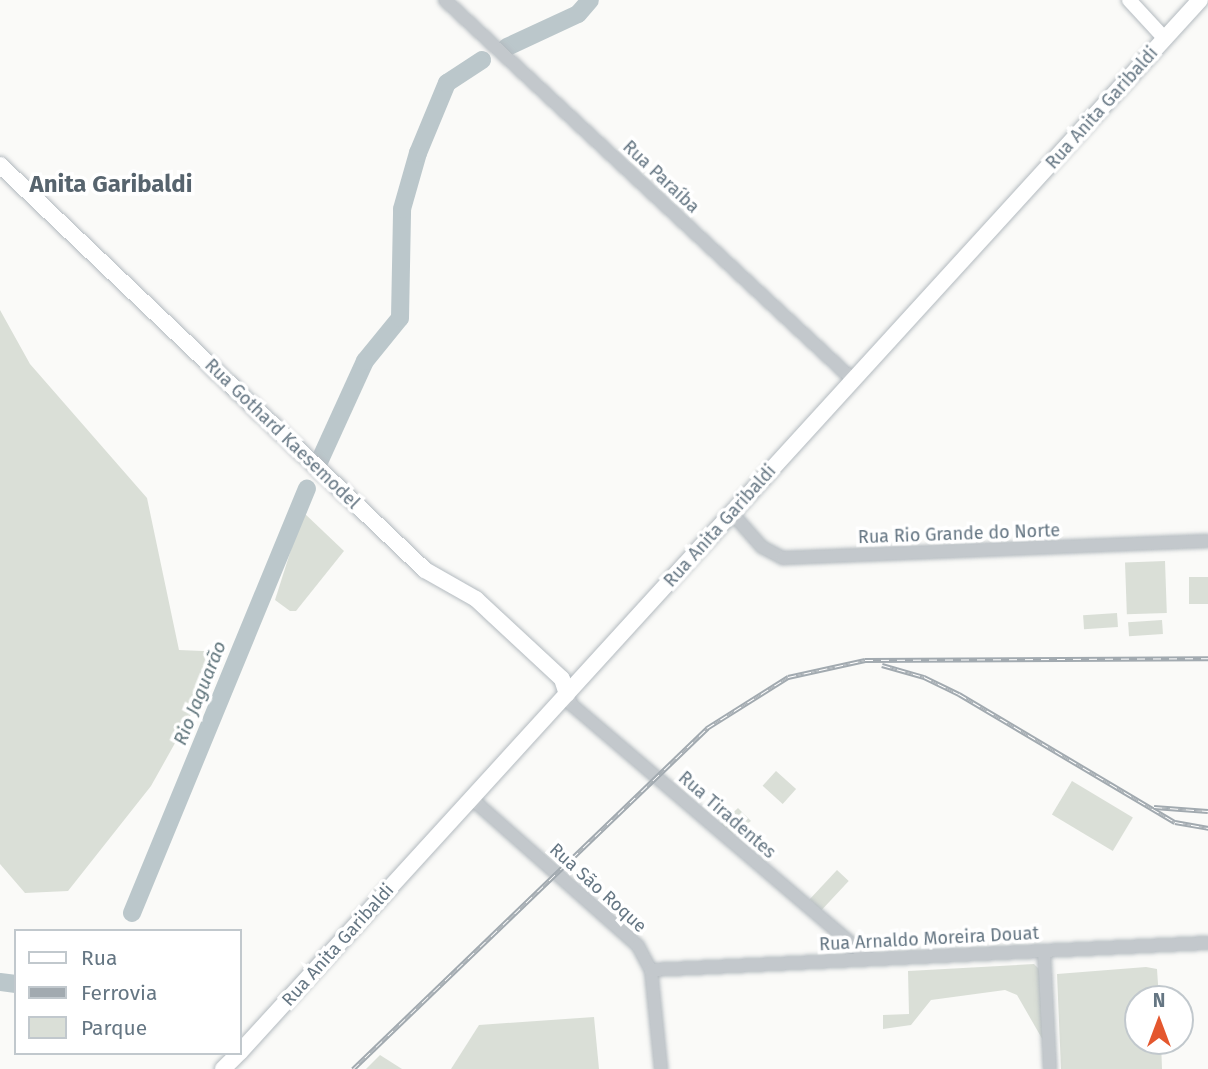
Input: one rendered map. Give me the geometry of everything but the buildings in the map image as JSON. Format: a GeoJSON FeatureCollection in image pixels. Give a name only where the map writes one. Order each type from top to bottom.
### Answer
{"type":"FeatureCollection","features":[{"type":"Feature","properties":{"kind":"main road"},"geometry":{"type":"LineString","coordinates":[[1129,0],[1165,39]]}},
{"type":"Feature","properties":{"kind":"main road","name":"Rua Anita Garibaldi"},"geometry":{"type":"LineString","coordinates":[[242,1050],[1200,0]]}},
{"type":"Feature","properties":{"kind":"main road","name":"Rua Gothard Kaesemodel"},"geometry":{"type":"LineString","coordinates":[[0,165],[425,570],[476,599],[562,680],[567,694]]}},
{"type":"Feature","properties":{"kind":"main road","name":"Rua Anita Garibaldi"},"geometry":{"type":"LineString","coordinates":[[223,1069],[237,1055]]}},
{"type":"Feature","properties":{"kind":"street","name":"Rua Paraíba"},"geometry":{"type":"LineString","coordinates":[[445,0],[853,380]]}},
{"type":"Feature","properties":{"kind":"street","name":"Rua Rio Grande do Norte"},"geometry":{"type":"LineString","coordinates":[[731,512],[762,547],[783,558],[1208,541]]}},
{"type":"Feature","properties":{"kind":"street","name":"Rua Tiradentes"},"geometry":{"type":"LineString","coordinates":[[567,694],[572,705],[869,959]]}},
{"type":"Feature","properties":{"kind":"street","name":"Rua São Roque"},"geometry":{"type":"LineString","coordinates":[[472,799],[638,946],[651,970],[661,1069]]}},
{"type":"Feature","properties":{"kind":"street"},"geometry":{"type":"LineString","coordinates":[[833,961],[841,952],[841,936]]}},
{"type":"Feature","properties":{"kind":"street","name":"Rua Arnaldo Moreira Douat"},"geometry":{"type":"LineString","coordinates":[[651,970],[1208,943]]}},
{"type":"Feature","properties":{"kind":"street"},"geometry":{"type":"LineString","coordinates":[[638,946],[681,968]]}},
{"type":"Feature","properties":{"kind":"street"},"geometry":{"type":"LineString","coordinates":[[1044,951],[1051,1069]]}},
{"type":"Feature","properties":{"kind":"green space"},"geometry":{"type":"Polygon","coordinates":[[[0,310],[30,364],[147,498],[179,650],[226,652],[151,786],[68,891],[25,893],[0,864],[0,310]]]}},
{"type":"Feature","properties":{"kind":"green space"},"geometry":{"type":"Polygon","coordinates":[[[303,512],[344,551],[296,611],[290,611],[275,600],[303,512]]]}},
{"type":"Feature","properties":{"kind":"green space"},"geometry":{"type":"Polygon","coordinates":[[[1165,561],[1167,613],[1127,614],[1125,562],[1165,561]]]}},
{"type":"Feature","properties":{"kind":"green space"},"geometry":{"type":"Polygon","coordinates":[[[1189,577],[1208,577],[1208,604],[1189,604],[1189,577]]]}},
{"type":"Feature","properties":{"kind":"green space"},"geometry":{"type":"Polygon","coordinates":[[[1117,613],[1118,627],[1084,629],[1083,615],[1117,613]]]}},
{"type":"Feature","properties":{"kind":"green space"},"geometry":{"type":"Polygon","coordinates":[[[1162,620],[1163,634],[1129,636],[1128,622],[1162,620]]]}},
{"type":"Feature","properties":{"kind":"green space"},"geometry":{"type":"Polygon","coordinates":[[[776,771],[796,789],[783,804],[763,786],[776,771]]]}},
{"type":"Feature","properties":{"kind":"green space"},"geometry":{"type":"Polygon","coordinates":[[[1072,781],[1133,818],[1113,851],[1052,814],[1072,781]]]}},
{"type":"Feature","properties":{"kind":"green space"},"geometry":{"type":"Polygon","coordinates":[[[738,808],[751,821],[733,834],[721,824],[738,808]]]}},
{"type":"Feature","properties":{"kind":"green space"},"geometry":{"type":"Polygon","coordinates":[[[837,870],[849,881],[821,910],[810,899],[837,870]]]}},
{"type":"Feature","properties":{"kind":"green space"},"geometry":{"type":"Polygon","coordinates":[[[1034,964],[1040,970],[1044,1042],[1017,995],[1005,990],[931,1000],[911,1025],[883,1029],[883,1015],[909,1014],[908,971],[1034,964]]]}},
{"type":"Feature","properties":{"kind":"green space"},"geometry":{"type":"Polygon","coordinates":[[[1146,967],[1157,969],[1158,985],[1124,985],[1124,1055],[1162,1055],[1162,1069],[1061,1069],[1057,974],[1146,967]]]}},
{"type":"Feature","properties":{"kind":"green space"},"geometry":{"type":"Polygon","coordinates":[[[594,1017],[599,1069],[451,1069],[479,1025],[594,1017]]]}},
{"type":"Feature","properties":{"kind":"green space"},"geometry":{"type":"Polygon","coordinates":[[[380,1055],[402,1069],[366,1069],[380,1055]]]}},
{"type":"Feature","properties":{"kind":"waterway","name":"Rio Jaguarão"},"geometry":{"type":"LineString","coordinates":[[507,47],[578,14],[590,0]]}},
{"type":"Feature","properties":{"kind":"waterway","name":"Rio Jaguarão"},"geometry":{"type":"LineString","coordinates":[[319,462],[365,361],[400,318],[402,209],[418,153],[447,83],[482,60]]}},
{"type":"Feature","properties":{"kind":"waterway","name":"Rio Jaguarão"},"geometry":{"type":"LineString","coordinates":[[132,913],[307,489]]}},
{"type":"Feature","properties":{"kind":"waterway","name":"Rio Jaguarão"},"geometry":{"type":"LineString","coordinates":[[0,982],[14,984]]}},
{"type":"Feature","properties":{"kind":"railway"},"geometry":{"type":"LineString","coordinates":[[353,1069],[707,728],[788,677],[865,660],[1208,658]]}},
{"type":"Feature","properties":{"kind":"railway"},"geometry":{"type":"LineString","coordinates":[[882,665],[924,677],[959,694],[1175,822],[1208,828]]}},
{"type":"Feature","properties":{"kind":"railway"},"geometry":{"type":"LineString","coordinates":[[1154,807],[1208,811]]}},
{"type":"Feature","properties":{"kind":"district","name":"Anita Garibaldi"},"geometry":{"type":"Point","coordinates":[111,185]}}]}
